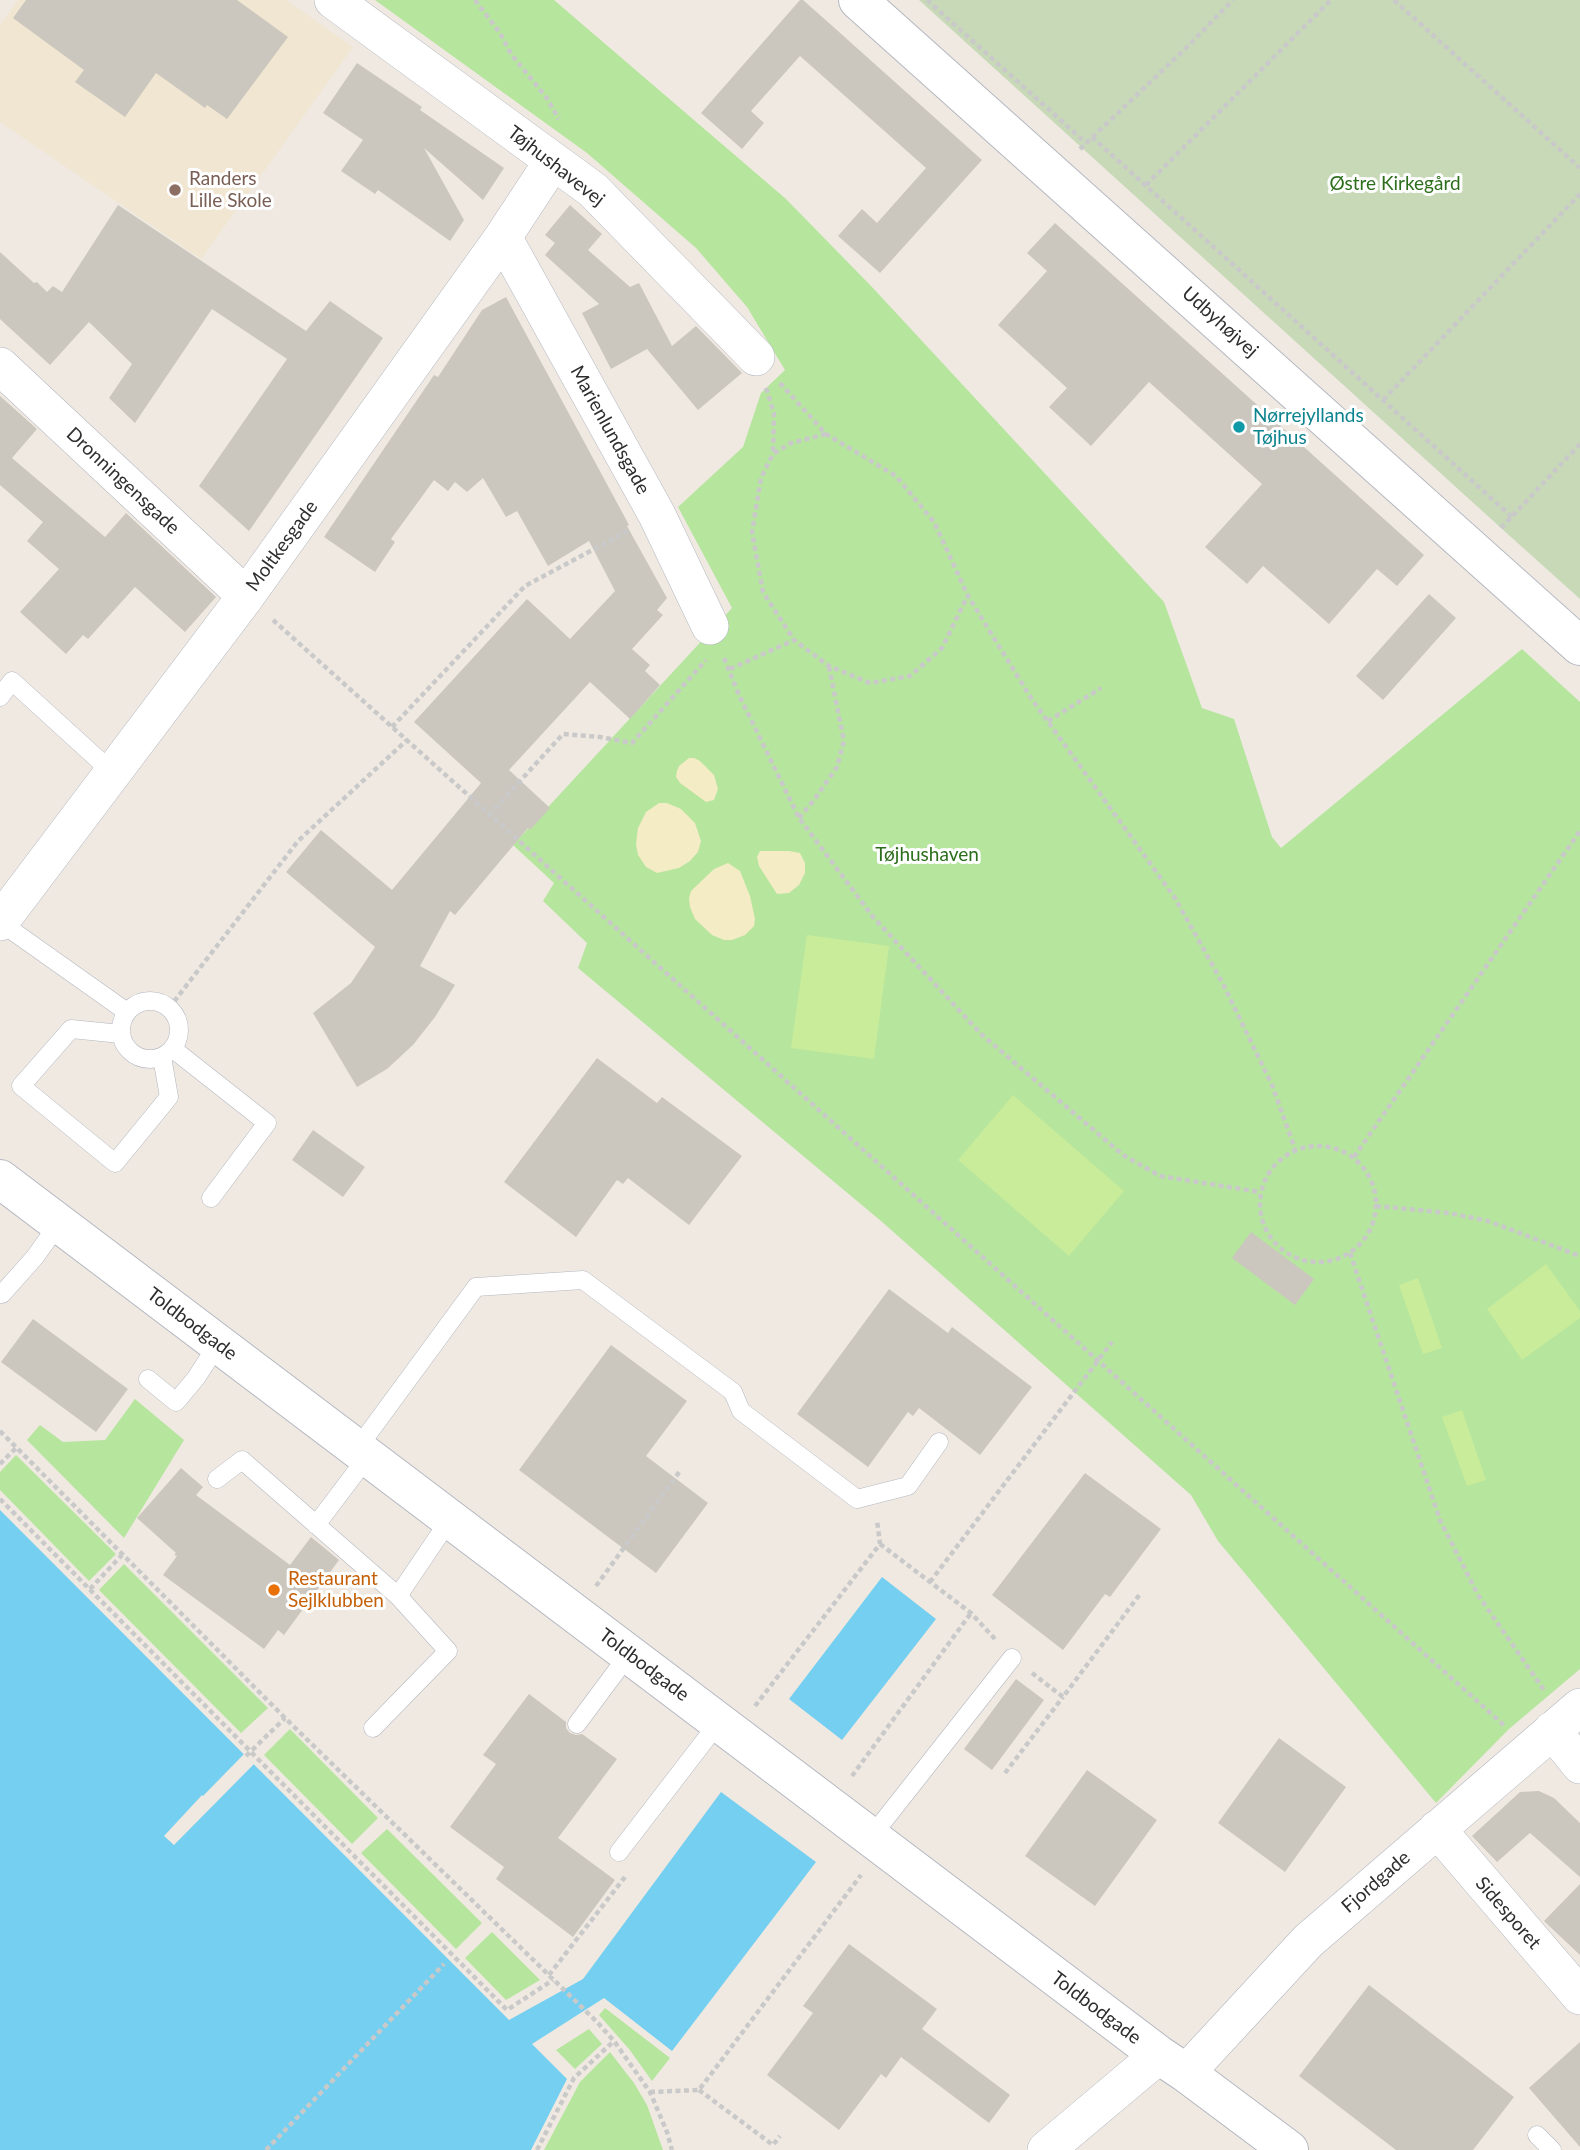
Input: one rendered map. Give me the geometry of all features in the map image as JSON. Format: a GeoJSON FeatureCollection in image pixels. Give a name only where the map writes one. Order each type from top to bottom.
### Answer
{"type":"FeatureCollection","features":[{"type":"Feature","properties":{"kind":"street","name":"Tøjhushavevej"},"geometry":{"type":"LineString","coordinates":[[333,0],[593,190],[756,357]]}},
{"type":"Feature","properties":{"kind":"street","name":"Udbyhøjvej"},"geometry":{"type":"LineString","coordinates":[[858,0],[1580,646]]}},
{"type":"Feature","properties":{"kind":"street","name":"Moltkesgade"},"geometry":{"type":"LineString","coordinates":[[0,922],[246,596],[503,237],[553,161]]}},
{"type":"Feature","properties":{"kind":"street","name":"Marienlundsgade"},"geometry":{"type":"LineString","coordinates":[[503,237],[657,515],[714,636]]}},
{"type":"Feature","properties":{"kind":"street","name":"Dronningensgade"},"geometry":{"type":"LineString","coordinates":[[0,366],[246,596]]}},
{"type":"Feature","properties":{"kind":"street","name":"Toldbodgade"},"geometry":{"type":"LineString","coordinates":[[0,1179],[1289,2150]]}},
{"type":"Feature","properties":{"kind":"street"},"geometry":{"type":"LineString","coordinates":[[1566,1719],[1580,1765]]}},
{"type":"Feature","properties":{"kind":"street","name":"Fjordgade"},"geometry":{"type":"LineString","coordinates":[[1046,2150],[1172,2064],[1308,1941],[1566,1719]]}},
{"type":"Feature","properties":{"kind":"street","name":"Sidesporet"},"geometry":{"type":"LineString","coordinates":[[1437,1829],[1580,1996]]}},
{"type":"Feature","properties":{"kind":"lane"},"geometry":{"type":"LineString","coordinates":[[0,696],[12,681],[113,773]]}},
{"type":"Feature","properties":{"kind":"lane"},"geometry":{"type":"LineString","coordinates":[[0,922],[127,1012]]}},
{"type":"Feature","properties":{"kind":"lane"},"geometry":{"type":"LineString","coordinates":[[143,1002],[162,1003],[169,1008],[179,1023],[177,1041],[167,1053],[144,1059],[136,1056],[124,1043],[121,1034],[127,1012],[143,1002]]}},
{"type":"Feature","properties":{"kind":"lane"},"geometry":{"type":"LineString","coordinates":[[121,1034],[71,1029],[20,1086],[115,1163],[169,1097],[167,1053]]}},
{"type":"Feature","properties":{"kind":"lane"},"geometry":{"type":"LineString","coordinates":[[167,1053],[267,1123],[211,1198]]}},
{"type":"Feature","properties":{"kind":"lane"},"geometry":{"type":"LineString","coordinates":[[0,1294],[34,1257],[59,1223]]}},
{"type":"Feature","properties":{"kind":"lane"},"geometry":{"type":"LineString","coordinates":[[316,1525],[476,1287],[583,1280],[733,1392],[741,1411],[857,1499],[908,1486],[939,1442]]}},
{"type":"Feature","properties":{"kind":"lane"},"geometry":{"type":"LineString","coordinates":[[148,1379],[176,1402],[196,1378],[218,1344]]}},
{"type":"Feature","properties":{"kind":"lane"},"geometry":{"type":"LineString","coordinates":[[217,1479],[242,1460],[398,1596],[448,1651],[373,1728]]}},
{"type":"Feature","properties":{"kind":"lane"},"geometry":{"type":"LineString","coordinates":[[398,1596],[450,1519]]}},
{"type":"Feature","properties":{"kind":"lane"},"geometry":{"type":"LineString","coordinates":[[577,1724],[629,1654]]}},
{"type":"Feature","properties":{"kind":"lane"},"geometry":{"type":"LineString","coordinates":[[876,1841],[1012,1658]]}},
{"type":"Feature","properties":{"kind":"lane"},"geometry":{"type":"LineString","coordinates":[[619,1852],[726,1728]]}},
{"type":"Feature","properties":{"kind":"lane"},"geometry":{"type":"LineString","coordinates":[[1538,2135],[1552,2150]]}},
{"type":"Feature","properties":{"kind":"path"},"geometry":{"type":"LineString","coordinates":[[475,0],[500,33],[511,54],[559,117],[553,161]]}},
{"type":"Feature","properties":{"kind":"path"},"geometry":{"type":"LineString","coordinates":[[927,0],[1086,143]]}},
{"type":"Feature","properties":{"kind":"path"},"geometry":{"type":"LineString","coordinates":[[1055,174],[1233,0]]}},
{"type":"Feature","properties":{"kind":"path"},"geometry":{"type":"LineString","coordinates":[[1146,185],[1331,0]]}},
{"type":"Feature","properties":{"kind":"path"},"geometry":{"type":"LineString","coordinates":[[1394,0],[1580,168]]}},
{"type":"Feature","properties":{"kind":"path"},"geometry":{"type":"LineString","coordinates":[[1093,137],[1512,517]]}},
{"type":"Feature","properties":{"kind":"path"},"geometry":{"type":"LineString","coordinates":[[1383,400],[1580,194]]}},
{"type":"Feature","properties":{"kind":"path"},"geometry":{"type":"LineString","coordinates":[[756,357],[826,434],[896,476],[934,522],[968,596],[1031,698],[1175,898],[1223,984],[1272,1084],[1295,1149]]}},
{"type":"Feature","properties":{"kind":"path"},"geometry":{"type":"LineString","coordinates":[[756,357],[774,413],[773,454],[761,478],[752,532],[763,592],[794,640],[829,666],[870,682],[910,676],[942,648],[968,596]]}},
{"type":"Feature","properties":{"kind":"path"},"geometry":{"type":"LineString","coordinates":[[773,454],[791,443],[826,434]]}},
{"type":"Feature","properties":{"kind":"path"},"geometry":{"type":"LineString","coordinates":[[1478,552],[1580,444]]}},
{"type":"Feature","properties":{"kind":"path"},"geometry":{"type":"LineString","coordinates":[[392,727],[525,586],[657,515]]}},
{"type":"Feature","properties":{"kind":"path"},"geometry":{"type":"LineString","coordinates":[[246,596],[1508,1729]]}},
{"type":"Feature","properties":{"kind":"path"},"geometry":{"type":"LineString","coordinates":[[489,815],[562,734],[632,743],[714,636],[739,695],[799,818],[873,917],[981,1034],[1123,1155],[1160,1176],[1260,1192]]}},
{"type":"Feature","properties":{"kind":"path"},"geometry":{"type":"LineString","coordinates":[[730,669],[794,640]]}},
{"type":"Feature","properties":{"kind":"path"},"geometry":{"type":"LineString","coordinates":[[799,818],[837,768],[844,741],[829,666]]}},
{"type":"Feature","properties":{"kind":"path"},"geometry":{"type":"LineString","coordinates":[[1048,721],[1101,688]]}},
{"type":"Feature","properties":{"kind":"path"},"geometry":{"type":"LineString","coordinates":[[169,1008],[298,841],[407,740]]}},
{"type":"Feature","properties":{"kind":"path"},"geometry":{"type":"LineString","coordinates":[[1354,1157],[1580,831]]}},
{"type":"Feature","properties":{"kind":"path"},"geometry":{"type":"LineString","coordinates":[[1326,1145],[1340,1150],[1354,1157],[1367,1171],[1374,1187],[1376,1206],[1373,1224],[1364,1240],[1350,1253],[1332,1261],[1313,1262],[1293,1258],[1277,1247],[1265,1231],[1259,1212],[1260,1192],[1266,1174],[1279,1159],[1295,1149],[1326,1145]]}},
{"type":"Feature","properties":{"kind":"path"},"geometry":{"type":"LineString","coordinates":[[1376,1206],[1450,1213],[1488,1221],[1580,1256]]}},
{"type":"Feature","properties":{"kind":"path"},"geometry":{"type":"LineString","coordinates":[[1350,1253],[1440,1520],[1478,1595],[1566,1719]]}},
{"type":"Feature","properties":{"kind":"path"},"geometry":{"type":"LineString","coordinates":[[930,1582],[1112,1342]]}},
{"type":"Feature","properties":{"kind":"path"},"geometry":{"type":"LineString","coordinates":[[0,1432],[285,1718],[597,2022],[650,2092],[672,2150]]}},
{"type":"Feature","properties":{"kind":"path"},"geometry":{"type":"LineString","coordinates":[[0,1464],[16,1448]]}},
{"type":"Feature","properties":{"kind":"path"},"geometry":{"type":"LineString","coordinates":[[576,1614],[680,1471]]}},
{"type":"Feature","properties":{"kind":"path"},"geometry":{"type":"LineString","coordinates":[[874,1495],[880,1544],[971,1613],[1012,1658],[1063,1697]]}},
{"type":"Feature","properties":{"kind":"path"},"geometry":{"type":"LineString","coordinates":[[0,1499],[506,2010],[551,1977],[635,1864],[619,1852]]}},
{"type":"Feature","properties":{"kind":"path"},"geometry":{"type":"LineString","coordinates":[[726,1728],[880,1544]]}},
{"type":"Feature","properties":{"kind":"path"},"geometry":{"type":"LineString","coordinates":[[90,1589],[122,1555]]}},
{"type":"Feature","properties":{"kind":"path"},"geometry":{"type":"LineString","coordinates":[[1005,1773],[1140,1594]]}},
{"type":"Feature","properties":{"kind":"path"},"geometry":{"type":"LineString","coordinates":[[830,1806],[971,1613]]}},
{"type":"Feature","properties":{"kind":"path"},"geometry":{"type":"LineString","coordinates":[[246,1756],[285,1718]]}},
{"type":"Feature","properties":{"kind":"path"},"geometry":{"type":"LineString","coordinates":[[699,2090],[876,1841]]}},
{"type":"Feature","properties":{"kind":"path"},"geometry":{"type":"LineString","coordinates":[[266,2150],[444,1964]]}},
{"type":"Feature","properties":{"kind":"path"},"geometry":{"type":"LineString","coordinates":[[537,2150],[574,2078],[614,2041]]}},
{"type":"Feature","properties":{"kind":"path"},"geometry":{"type":"LineString","coordinates":[[650,2092],[699,2090],[773,2145],[780,2136]]}},
{"type":"Feature","properties":{"kind":"shaded area","name":"Randers Lille Skole"},"geometry":{"type":"Polygon","coordinates":[[[18,0],[286,0],[353,47],[201,259],[0,122],[0,25],[18,0]]]}},
{"type":"Feature","properties":{"kind":"green space","name":"Tøjhushaven"},"geometry":{"type":"Polygon","coordinates":[[[375,0],[554,0],[786,199],[872,287],[1164,602],[1202,708],[1234,719],[1272,837],[1281,848],[1522,649],[1580,702],[1580,1669],[1509,1729],[1436,1803],[1218,1541],[1191,1495],[881,1221],[578,968],[587,943],[543,901],[554,883],[513,845],[732,608],[678,507],[743,447],[761,393],[785,370],[747,307],[696,248],[587,153],[375,0]]]}},
{"type":"Feature","properties":{"kind":"green space","name":"Østre Kirkegård"},"geometry":{"type":"Polygon","coordinates":[[[919,0],[1580,0],[1580,599],[1501,528],[919,0]]]}},
{"type":"Feature","properties":{"kind":"green space"},"geometry":{"type":"Polygon","coordinates":[[[807,935],[889,946],[874,1059],[791,1048],[807,935]]]}},
{"type":"Feature","properties":{"kind":"green space"},"geometry":{"type":"Polygon","coordinates":[[[1013,1095],[1124,1191],[1069,1256],[958,1160],[1013,1095]]]}},
{"type":"Feature","properties":{"kind":"green space"},"geometry":{"type":"Polygon","coordinates":[[[1546,1264],[1580,1311],[1580,1318],[1522,1360],[1487,1309],[1546,1264]]]}},
{"type":"Feature","properties":{"kind":"green space"},"geometry":{"type":"Polygon","coordinates":[[[1418,1278],[1442,1348],[1423,1354],[1399,1285],[1418,1278]]]}},
{"type":"Feature","properties":{"kind":"green space"},"geometry":{"type":"Polygon","coordinates":[[[135,1399],[184,1440],[124,1538],[27,1440],[40,1425],[63,1442],[105,1440],[135,1399]]]}},
{"type":"Feature","properties":{"kind":"green space"},"geometry":{"type":"Polygon","coordinates":[[[1462,1410],[1486,1480],[1467,1486],[1442,1417],[1462,1410]]]}},
{"type":"Feature","properties":{"kind":"green space"},"geometry":{"type":"Polygon","coordinates":[[[16,1455],[116,1554],[89,1581],[0,1490],[0,1472],[16,1455]]]}},
{"type":"Feature","properties":{"kind":"green space"},"geometry":{"type":"Polygon","coordinates":[[[124,1564],[268,1708],[241,1733],[99,1590],[124,1564]]]}},
{"type":"Feature","properties":{"kind":"green space"},"geometry":{"type":"Polygon","coordinates":[[[290,1729],[378,1818],[352,1844],[264,1755],[290,1729]]]}},
{"type":"Feature","properties":{"kind":"green space"},"geometry":{"type":"Polygon","coordinates":[[[387,1829],[482,1923],[456,1949],[361,1853],[387,1829]]]}},
{"type":"Feature","properties":{"kind":"green space"},"geometry":{"type":"Polygon","coordinates":[[[492,1932],[540,1980],[506,2000],[465,1958],[492,1932]]]}},
{"type":"Feature","properties":{"kind":"green space"},"geometry":{"type":"Polygon","coordinates":[[[605,2008],[670,2058],[652,2081],[629,2049],[599,2015],[605,2008]]]}},
{"type":"Feature","properties":{"kind":"green space"},"geometry":{"type":"Polygon","coordinates":[[[589,2029],[602,2044],[575,2069],[556,2050],[589,2029]]]}},
{"type":"Feature","properties":{"kind":"green space"},"geometry":{"type":"Polygon","coordinates":[[[610,2052],[647,2105],[663,2150],[544,2150],[580,2082],[610,2052]]]}},
{"type":"Feature","properties":{"kind":"sand"},"geometry":{"type":"Polygon","coordinates":[[[689,758],[700,761],[714,775],[718,789],[714,800],[706,802],[676,777],[679,766],[689,758]]]}},
{"type":"Feature","properties":{"kind":"sand"},"geometry":{"type":"Polygon","coordinates":[[[659,803],[667,803],[681,809],[695,823],[701,841],[698,852],[690,861],[679,868],[657,873],[646,867],[638,855],[636,844],[638,828],[646,812],[659,803]]]}},
{"type":"Feature","properties":{"kind":"sand"},"geometry":{"type":"Polygon","coordinates":[[[760,851],[800,853],[805,863],[805,873],[799,885],[789,893],[777,894],[759,866],[757,857],[760,851]]]}},
{"type":"Feature","properties":{"kind":"sand"},"geometry":{"type":"Polygon","coordinates":[[[728,863],[740,871],[755,919],[754,926],[745,935],[724,940],[712,935],[695,919],[689,898],[691,891],[714,869],[728,863]]]}},
{"type":"Feature","properties":{"kind":"water"},"geometry":{"type":"Polygon","coordinates":[[[0,1510],[509,2020],[583,1979],[721,1792],[816,1862],[672,2051],[604,1998],[532,2044],[567,2079],[531,2150],[0,2150],[0,1510]]]}},
{"type":"Feature","properties":{"kind":"water"},"geometry":{"type":"Polygon","coordinates":[[[882,1577],[936,1619],[842,1740],[789,1699],[882,1577]]]}},
{"type":"Feature","properties":{"kind":"pier"},"geometry":{"type":"Polygon","coordinates":[[[244,1754],[254,1764],[174,1845],[164,1836],[244,1754]]]}},
{"type":"Feature","properties":{"kind":"building"},"geometry":{"type":"Polygon","coordinates":[[[26,0],[237,0],[288,37],[227,119],[207,105],[205,108],[156,73],[125,117],[75,82],[84,70],[13,18],[26,0]]]}},
{"type":"Feature","properties":{"kind":"building"},"geometry":{"type":"Polygon","coordinates":[[[800,0],[982,160],[880,273],[838,236],[862,209],[877,223],[926,168],[800,56],[751,111],[764,123],[742,149],[701,113],[800,0]]]}},
{"type":"Feature","properties":{"kind":"building"},"geometry":{"type":"Polygon","coordinates":[[[357,63],[504,168],[483,200],[424,148],[464,220],[450,241],[378,190],[375,194],[341,171],[363,140],[323,113],[357,63]]]}},
{"type":"Feature","properties":{"kind":"building"},"geometry":{"type":"Polygon","coordinates":[[[118,205],[306,331],[330,301],[383,338],[249,531],[199,486],[287,359],[212,309],[135,423],[109,398],[132,364],[89,322],[50,365],[0,319],[0,252],[47,292],[53,286],[62,292],[118,205]]]}},
{"type":"Feature","properties":{"kind":"building"},"geometry":{"type":"Polygon","coordinates":[[[570,205],[602,234],[588,250],[630,287],[639,283],[672,346],[696,326],[742,373],[698,410],[647,349],[611,369],[582,313],[599,304],[545,255],[555,243],[545,235],[570,205]]]}},
{"type":"Feature","properties":{"kind":"building"},"geometry":{"type":"Polygon","coordinates":[[[1055,223],[1424,555],[1397,586],[1377,569],[1329,624],[1263,566],[1247,584],[1205,547],[1262,484],[1149,382],[1091,446],[1049,407],[1067,388],[998,325],[1047,271],[1027,253],[1055,223]]]}},
{"type":"Feature","properties":{"kind":"building"},"geometry":{"type":"Polygon","coordinates":[[[506,297],[667,598],[657,610],[663,615],[632,649],[650,665],[645,671],[660,685],[630,719],[590,682],[509,770],[550,808],[530,830],[528,828],[455,915],[450,911],[420,966],[455,985],[435,1017],[413,1045],[387,1069],[357,1087],[313,1013],[351,983],[375,947],[286,872],[321,830],[392,890],[481,783],[414,722],[527,599],[570,639],[615,591],[589,541],[548,566],[517,511],[506,517],[483,478],[467,492],[455,482],[448,491],[434,480],[391,539],[395,542],[375,572],[324,537],[434,375],[438,377],[482,310],[506,297]]]}},
{"type":"Feature","properties":{"kind":"building"},"geometry":{"type":"Polygon","coordinates":[[[0,396],[37,429],[12,458],[105,537],[126,513],[216,597],[185,632],[135,587],[88,639],[83,635],[66,654],[20,612],[59,569],[27,541],[43,522],[0,485],[0,396]]]}},
{"type":"Feature","properties":{"kind":"building"},"geometry":{"type":"Polygon","coordinates":[[[1429,594],[1456,618],[1383,700],[1356,676],[1429,594]]]}},
{"type":"Feature","properties":{"kind":"building"},"geometry":{"type":"Polygon","coordinates":[[[597,1058],[657,1103],[662,1097],[742,1156],[689,1225],[628,1178],[623,1184],[617,1180],[576,1237],[504,1182],[597,1058]]]}},
{"type":"Feature","properties":{"kind":"building"},"geometry":{"type":"Polygon","coordinates":[[[313,1130],[365,1167],[343,1197],[292,1160],[313,1130]]]}},
{"type":"Feature","properties":{"kind":"building"},"geometry":{"type":"Polygon","coordinates":[[[1251,1232],[1314,1279],[1295,1305],[1232,1258],[1251,1232]]]}},
{"type":"Feature","properties":{"kind":"building"},"geometry":{"type":"Polygon","coordinates":[[[889,1289],[948,1333],[952,1327],[1032,1387],[980,1455],[919,1408],[913,1416],[908,1412],[868,1467],[797,1414],[889,1289]]]}},
{"type":"Feature","properties":{"kind":"building"},"geometry":{"type":"Polygon","coordinates":[[[33,1319],[128,1389],[96,1432],[1,1362],[33,1319]]]}},
{"type":"Feature","properties":{"kind":"building"},"geometry":{"type":"Polygon","coordinates":[[[611,1345],[687,1401],[646,1456],[708,1503],[656,1573],[519,1470],[611,1345]]]}},
{"type":"Feature","properties":{"kind":"building"},"geometry":{"type":"Polygon","coordinates":[[[181,1468],[203,1487],[196,1495],[290,1565],[311,1537],[339,1560],[284,1635],[278,1630],[264,1649],[163,1575],[177,1556],[174,1555],[176,1553],[137,1518],[181,1468]]]}},
{"type":"Feature","properties":{"kind":"building"},"geometry":{"type":"Polygon","coordinates":[[[1085,1473],[1161,1529],[1110,1597],[1105,1594],[1063,1650],[992,1595],[1085,1473]]]}},
{"type":"Feature","properties":{"kind":"building"},"geometry":{"type":"Polygon","coordinates":[[[1016,1679],[1044,1700],[992,1770],[964,1749],[1016,1679]]]}},
{"type":"Feature","properties":{"kind":"building"},"geometry":{"type":"Polygon","coordinates":[[[529,1694],[566,1722],[570,1733],[582,1734],[617,1759],[558,1838],[615,1880],[573,1937],[496,1879],[504,1867],[450,1827],[496,1764],[483,1755],[529,1694]]]}},
{"type":"Feature","properties":{"kind":"building"},"geometry":{"type":"Polygon","coordinates":[[[1279,1738],[1346,1787],[1285,1872],[1218,1823],[1279,1738]]]}},
{"type":"Feature","properties":{"kind":"building"},"geometry":{"type":"Polygon","coordinates":[[[1087,1770],[1157,1820],[1095,1906],[1025,1856],[1087,1770]]]}},
{"type":"Feature","properties":{"kind":"building"},"geometry":{"type":"Polygon","coordinates":[[[1539,1791],[1554,1798],[1580,1823],[1580,1877],[1530,1833],[1497,1862],[1472,1836],[1520,1792],[1539,1791]]]}},
{"type":"Feature","properties":{"kind":"building"},"geometry":{"type":"Polygon","coordinates":[[[1580,1884],[1580,1955],[1544,1921],[1580,1884]]]}},
{"type":"Feature","properties":{"kind":"building"},"geometry":{"type":"Polygon","coordinates":[[[849,1944],[937,2009],[922,2029],[1010,2095],[989,2123],[901,2057],[886,2078],[881,2074],[839,2130],[767,2075],[813,2013],[803,2006],[849,1944]]]}},
{"type":"Feature","properties":{"kind":"building"},"geometry":{"type":"Polygon","coordinates":[[[1369,1985],[1514,2097],[1473,2150],[1396,2150],[1299,2076],[1369,1985]]]}},
{"type":"Feature","properties":{"kind":"building"},"geometry":{"type":"Polygon","coordinates":[[[1580,2042],[1580,2147],[1529,2088],[1580,2042]]]}},
{"type":"Feature","properties":{"kind":"place","name":"Randers Lille Skole"},"geometry":{"type":"Point","coordinates":[175,190]}},
{"type":"Feature","properties":{"kind":"place","name":"Nørrejyllands Tøjhus"},"geometry":{"type":"Point","coordinates":[1239,427]}},
{"type":"Feature","properties":{"kind":"place","name":"Restaurant Sejlklubben"},"geometry":{"type":"Point","coordinates":[274,1590]}}]}
